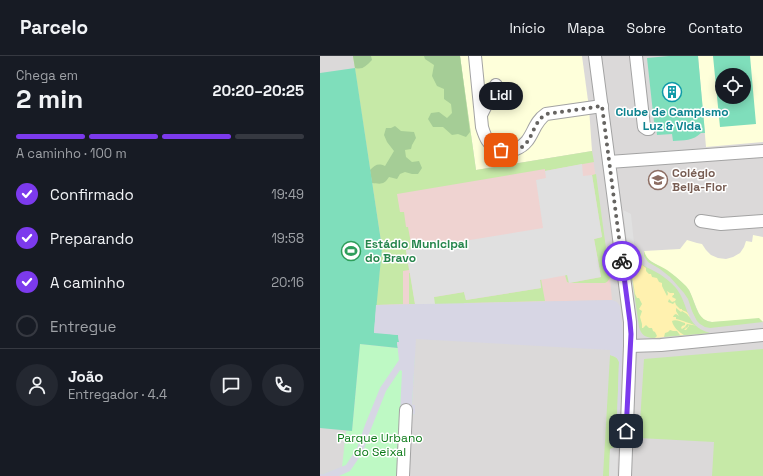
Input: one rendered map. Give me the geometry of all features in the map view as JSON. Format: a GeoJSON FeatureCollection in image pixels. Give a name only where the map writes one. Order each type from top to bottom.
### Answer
{"type":"FeatureCollection","features":[{"type":"Feature","properties":{"kind":"street"},"geometry":{"type":"LineString","coordinates":[[475,56],[484,135],[489,143],[501,150],[515,150],[524,146],[530,139],[539,120],[546,114],[602,106]]}},
{"type":"Feature","properties":{"kind":"street"},"geometry":{"type":"LineString","coordinates":[[595,56],[630,322],[624,476]]}},
{"type":"Feature","properties":{"kind":"street"},"geometry":{"type":"LineString","coordinates":[[636,56],[644,127],[649,129]]}},
{"type":"Feature","properties":{"kind":"street"},"geometry":{"type":"LineString","coordinates":[[481,115],[496,85]]}},
{"type":"Feature","properties":{"kind":"street"},"geometry":{"type":"LineString","coordinates":[[609,162],[763,151]]}},
{"type":"Feature","properties":{"kind":"street"},"geometry":{"type":"LineString","coordinates":[[701,221],[721,224],[763,221]]}},
{"type":"Feature","properties":{"kind":"street"},"geometry":{"type":"LineString","coordinates":[[630,346],[661,345],[763,335]]}},
{"type":"Feature","properties":{"kind":"street"},"geometry":{"type":"LineString","coordinates":[[403,476],[406,410]]}},
{"type":"Feature","properties":{"kind":"shaded area"},"geometry":{"type":"Polygon","coordinates":[[[320,56],[763,56],[763,476],[320,476],[320,56]]]}},
{"type":"Feature","properties":{"kind":"shaded area"},"geometry":{"type":"Polygon","coordinates":[[[460,56],[582,56],[589,108],[592,151],[476,170],[460,56]]]}},
{"type":"Feature","properties":{"kind":"shaded area"},"geometry":{"type":"Polygon","coordinates":[[[698,56],[763,56],[763,142],[706,147],[698,56]]]}},
{"type":"Feature","properties":{"kind":"shaded area"},"geometry":{"type":"Polygon","coordinates":[[[592,151],[612,300],[376,305],[382,248],[372,187],[592,151]]]}},
{"type":"Feature","properties":{"kind":"shaded area"},"geometry":{"type":"Polygon","coordinates":[[[582,164],[583,176],[592,175],[602,237],[594,239],[601,277],[569,283],[567,275],[540,280],[541,288],[466,300],[464,292],[434,297],[435,304],[415,304],[406,250],[543,228],[536,180],[546,178],[545,171],[582,164]]]}},
{"type":"Feature","properties":{"kind":"shaded area"},"geometry":{"type":"Polygon","coordinates":[[[623,210],[631,214],[635,252],[629,257],[623,210]]]}},
{"type":"Feature","properties":{"kind":"shaded area"},"geometry":{"type":"Polygon","coordinates":[[[753,235],[763,237],[763,322],[760,320],[712,322],[702,319],[689,290],[676,277],[649,260],[645,256],[644,251],[680,249],[687,240],[702,244],[711,255],[726,259],[740,253],[746,241],[752,242],[753,235]]]}},
{"type":"Feature","properties":{"kind":"shaded area"},"geometry":{"type":"Polygon","coordinates":[[[612,300],[617,302],[620,306],[623,336],[618,446],[616,447],[619,362],[616,357],[610,355],[610,350],[416,339],[412,405],[415,405],[415,414],[412,415],[409,476],[397,476],[402,371],[400,370],[386,391],[363,452],[350,471],[339,476],[320,476],[320,474],[346,465],[357,448],[380,388],[399,360],[397,342],[399,342],[398,335],[374,333],[376,305],[612,300]]]}},
{"type":"Feature","properties":{"kind":"shaded area"},"geometry":{"type":"Polygon","coordinates":[[[618,446],[617,476],[609,476],[610,449],[618,446]]]}},
{"type":"Feature","properties":{"kind":"green space"},"geometry":{"type":"Polygon","coordinates":[[[353,56],[460,56],[476,170],[592,151],[594,162],[397,194],[400,212],[404,212],[406,227],[408,227],[412,249],[406,250],[409,270],[403,271],[403,304],[376,305],[382,248],[353,56]]]}},
{"type":"Feature","properties":{"kind":"green space"},"geometry":{"type":"Polygon","coordinates":[[[353,56],[371,56],[372,60],[362,68],[355,68],[353,56]]]}},
{"type":"Feature","properties":{"kind":"green space"},"geometry":{"type":"Polygon","coordinates":[[[424,56],[460,56],[470,132],[466,137],[458,134],[452,135],[443,127],[433,127],[428,119],[431,113],[439,112],[447,118],[452,113],[451,104],[444,99],[444,89],[437,86],[432,76],[434,65],[425,59],[424,56]]]}},
{"type":"Feature","properties":{"kind":"green space"},"geometry":{"type":"Polygon","coordinates":[[[698,56],[705,133],[701,133],[692,139],[673,141],[672,134],[657,135],[656,124],[654,122],[647,58],[698,56]]]}},
{"type":"Feature","properties":{"kind":"green space"},"geometry":{"type":"Polygon","coordinates":[[[713,56],[750,56],[756,124],[720,127],[718,104],[751,104],[751,68],[715,68],[715,76],[713,56]]]}},
{"type":"Feature","properties":{"kind":"green space","name":"Estádio Municipal do Bravo"},"geometry":{"type":"Polygon","coordinates":[[[355,68],[382,248],[374,332],[398,335],[399,342],[397,343],[398,348],[360,344],[352,431],[320,428],[320,73],[355,68]]]}},
{"type":"Feature","properties":{"kind":"green space"},"geometry":{"type":"Polygon","coordinates":[[[395,126],[401,131],[414,132],[416,138],[411,149],[405,150],[406,157],[412,162],[419,161],[422,168],[418,174],[405,172],[400,174],[397,179],[389,177],[382,183],[372,183],[370,170],[377,165],[385,166],[394,151],[384,135],[386,128],[395,126]]]}},
{"type":"Feature","properties":{"kind":"green space"},"geometry":{"type":"Polygon","coordinates":[[[596,174],[610,278],[605,283],[570,283],[601,277],[594,239],[602,237],[592,175],[596,174]]]}},
{"type":"Feature","properties":{"kind":"green space"},"geometry":{"type":"Polygon","coordinates":[[[644,251],[650,261],[667,270],[686,286],[698,313],[706,320],[712,322],[759,318],[763,322],[710,328],[705,327],[697,321],[684,293],[670,277],[648,262],[644,256],[644,251]]]}},
{"type":"Feature","properties":{"kind":"green space"},"geometry":{"type":"Polygon","coordinates":[[[632,255],[639,263],[660,274],[674,285],[684,302],[688,315],[696,326],[710,333],[652,338],[643,335],[639,327],[629,257],[632,255]]]}},
{"type":"Feature","properties":{"kind":"green space"},"geometry":{"type":"Polygon","coordinates":[[[410,273],[415,304],[409,304],[410,273]]]}},
{"type":"Feature","properties":{"kind":"green space"},"geometry":{"type":"Polygon","coordinates":[[[565,275],[568,275],[569,283],[567,282],[565,275]]]}},
{"type":"Feature","properties":{"kind":"green space"},"geometry":{"type":"Polygon","coordinates":[[[541,279],[545,301],[465,303],[452,310],[423,304],[434,297],[464,292],[466,300],[541,288],[541,279]]]}},
{"type":"Feature","properties":{"kind":"green space","name":"Parque Urbano do Seixal"},"geometry":{"type":"Polygon","coordinates":[[[360,344],[415,350],[412,405],[415,405],[415,414],[412,415],[409,476],[320,476],[320,474],[342,467],[346,431],[352,431],[360,344]]]}},
{"type":"Feature","properties":{"kind":"green space"},"geometry":{"type":"Polygon","coordinates":[[[763,349],[763,476],[712,476],[714,442],[639,438],[644,359],[763,349]]]}},
{"type":"Feature","properties":{"kind":"green space"},"geometry":{"type":"Polygon","coordinates":[[[610,355],[616,357],[619,362],[616,447],[610,449],[609,476],[603,476],[610,355]]]}},
{"type":"Feature","properties":{"kind":"sand"},"geometry":{"type":"Polygon","coordinates":[[[632,255],[646,268],[646,271],[651,274],[652,277],[657,278],[659,282],[662,283],[667,296],[667,291],[674,293],[672,297],[676,299],[675,301],[672,302],[669,299],[668,302],[673,304],[675,302],[680,309],[689,314],[690,318],[687,314],[676,308],[679,316],[676,314],[673,317],[697,326],[687,324],[682,329],[682,326],[685,325],[685,323],[674,320],[672,321],[675,327],[684,335],[680,335],[677,331],[670,330],[665,333],[664,337],[655,338],[657,336],[652,328],[649,328],[646,325],[642,328],[640,317],[642,311],[639,309],[642,304],[635,294],[629,257],[632,255]]]}},
{"type":"Feature","properties":{"kind":"way so far"},"geometry":{"type":"LineString","coordinates":[[501,150],[515,150],[524,146],[530,139],[539,120],[546,114],[602,106],[622,261]]}},
{"type":"Feature","properties":{"kind":"place","name":"Clube de Campismo Luz & Vida"},"geometry":{"type":"Point","coordinates":[672,92]}},
{"type":"Feature","properties":{"kind":"place","name":"Lidl"},"geometry":{"type":"Point","coordinates":[501,150]}},
{"type":"Feature","properties":{"kind":"place","name":"Colégio Beija-Flor"},"geometry":{"type":"Point","coordinates":[658,180]}},
{"type":"Feature","properties":{"kind":"place","name":"Estádio Municipal do Bravo"},"geometry":{"type":"Point","coordinates":[351,251]}},
{"type":"Feature","properties":{"kind":"route"},"geometry":{"type":"LineString","coordinates":[[622,261],[631,334],[626,431]]}}]}
